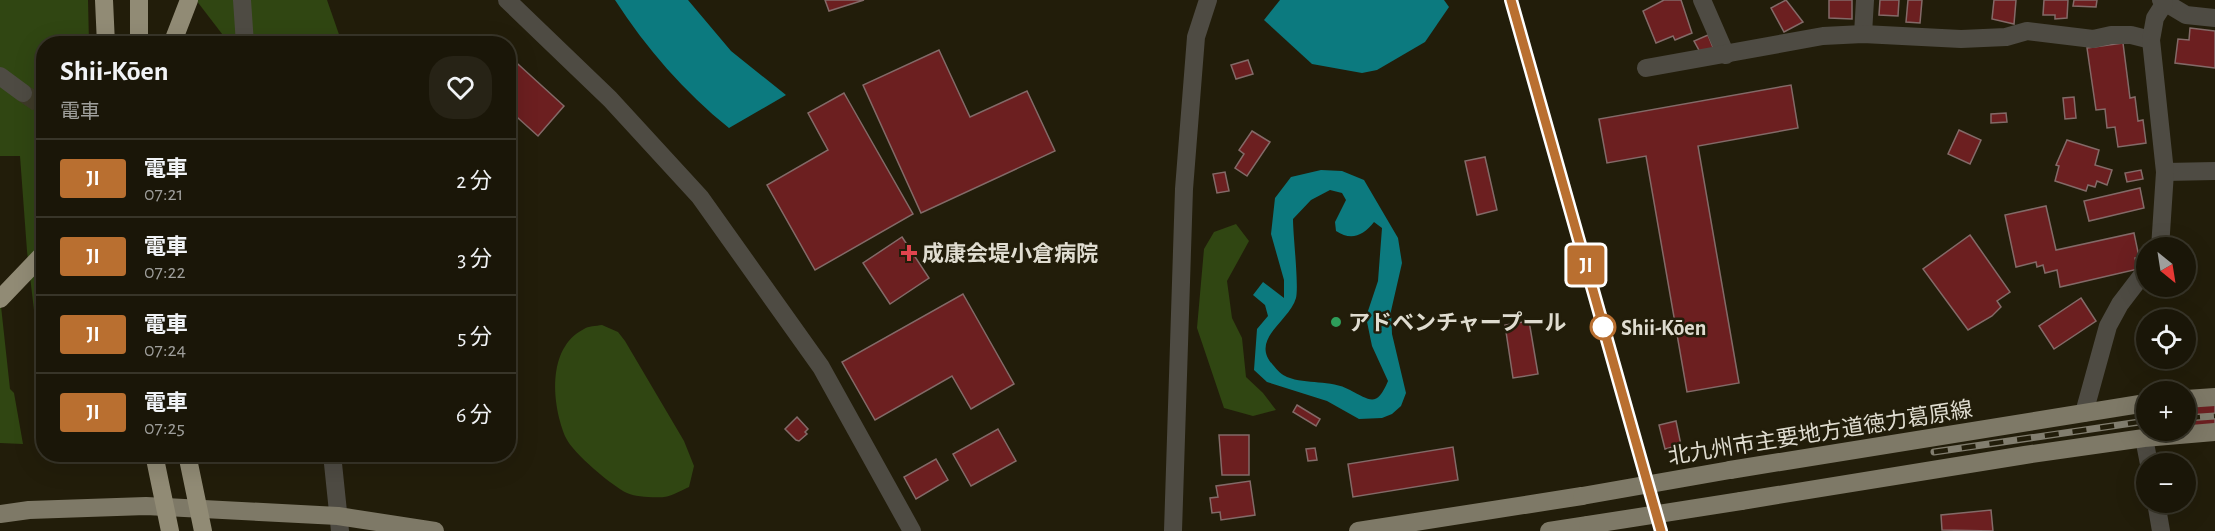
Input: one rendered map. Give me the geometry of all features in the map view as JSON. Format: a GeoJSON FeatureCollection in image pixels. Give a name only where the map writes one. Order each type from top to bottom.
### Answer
{"type":"FeatureCollection","features":[{"type":"Feature","properties":{"kind":"highway"},"geometry":{"type":"LineString","coordinates":[[104,0],[106,36]]}},
{"type":"Feature","properties":{"kind":"highway"},"geometry":{"type":"LineString","coordinates":[[139,0],[139,36]]}},
{"type":"Feature","properties":{"kind":"highway"},"geometry":{"type":"LineString","coordinates":[[175,36],[189,0]]}},
{"type":"Feature","properties":{"kind":"highway"},"geometry":{"type":"LineString","coordinates":[[0,299],[36,261]]}},
{"type":"Feature","properties":{"kind":"highway"},"geometry":{"type":"LineString","coordinates":[[156,462],[170,531]]}},
{"type":"Feature","properties":{"kind":"highway"},"geometry":{"type":"LineString","coordinates":[[189,462],[203,531]]}},
{"type":"Feature","properties":{"kind":"main road"},"geometry":{"type":"LineString","coordinates":[[2196,398],[2215,397]]}},
{"type":"Feature","properties":{"kind":"main road","name":"北九州市主要地方道徳力葛原線"},"geometry":{"type":"LineString","coordinates":[[1358,531],[2136,405]]}},
{"type":"Feature","properties":{"kind":"main road"},"geometry":{"type":"LineString","coordinates":[[2196,434],[2215,432]]}},
{"type":"Feature","properties":{"kind":"main road"},"geometry":{"type":"LineString","coordinates":[[1549,531],[2136,439]]}},
{"type":"Feature","properties":{"kind":"main road"},"geometry":{"type":"LineString","coordinates":[[0,514],[29,510],[146,506],[435,531]]}},
{"type":"Feature","properties":{"kind":"street"},"geometry":{"type":"LineString","coordinates":[[242,0],[244,36]]}},
{"type":"Feature","properties":{"kind":"street"},"geometry":{"type":"LineString","coordinates":[[507,0],[610,99],[700,197],[821,367],[912,531]]}},
{"type":"Feature","properties":{"kind":"street"},"geometry":{"type":"LineString","coordinates":[[1173,531],[1184,189],[1196,37],[1208,0]]}},
{"type":"Feature","properties":{"kind":"street"},"geometry":{"type":"LineString","coordinates":[[1702,0],[1726,55]]}},
{"type":"Feature","properties":{"kind":"street"},"geometry":{"type":"LineString","coordinates":[[1863,34],[1864,0]]}},
{"type":"Feature","properties":{"kind":"street"},"geometry":{"type":"LineString","coordinates":[[2161,237],[2165,172],[2151,40],[2156,18],[2163,2],[2186,15],[2215,18]]}},
{"type":"Feature","properties":{"kind":"street"},"geometry":{"type":"LineString","coordinates":[[1646,68],[1823,36],[1863,34],[1961,39],[2006,37],[2028,31],[2093,39],[2111,35],[2131,35],[2151,40]]}},
{"type":"Feature","properties":{"kind":"street"},"geometry":{"type":"LineString","coordinates":[[0,76],[23,93]]}},
{"type":"Feature","properties":{"kind":"street"},"geometry":{"type":"LineString","coordinates":[[2165,172],[2215,171]]}},
{"type":"Feature","properties":{"kind":"street"},"geometry":{"type":"LineString","coordinates":[[2084,413],[2108,326],[2120,304],[2136,283]]}},
{"type":"Feature","properties":{"kind":"street"},"geometry":{"type":"LineString","coordinates":[[333,462],[339,523]]}},
{"type":"Feature","properties":{"kind":"street"},"geometry":{"type":"LineString","coordinates":[[2158,513],[2161,531]]}},
{"type":"Feature","properties":{"kind":"green space"},"geometry":{"type":"Polygon","coordinates":[[[0,0],[88,0],[89,36],[36,36],[36,327],[27,251],[20,156],[0,156],[0,0]]]}},
{"type":"Feature","properties":{"kind":"green space"},"geometry":{"type":"Polygon","coordinates":[[[196,0],[327,0],[340,36],[224,36],[196,0]]]}},
{"type":"Feature","properties":{"kind":"green space"},"geometry":{"type":"Polygon","coordinates":[[[1236,224],[1249,241],[1227,281],[1232,318],[1242,338],[1246,377],[1263,393],[1276,410],[1253,416],[1224,408],[1197,328],[1204,249],[1214,232],[1236,224]]]}},
{"type":"Feature","properties":{"kind":"green space"},"geometry":{"type":"Polygon","coordinates":[[[0,297],[10,389],[14,393],[23,444],[0,443],[0,297]]]}},
{"type":"Feature","properties":{"kind":"green space"},"geometry":{"type":"Polygon","coordinates":[[[602,325],[618,332],[625,341],[684,441],[694,466],[689,487],[664,497],[645,497],[627,493],[594,469],[576,452],[566,438],[561,425],[556,394],[558,363],[563,350],[572,338],[586,328],[602,325]]]}},
{"type":"Feature","properties":{"kind":"water"},"geometry":{"type":"Polygon","coordinates":[[[615,0],[688,0],[731,51],[786,95],[729,128],[697,100],[667,68],[615,0]]]}},
{"type":"Feature","properties":{"kind":"water"},"geometry":{"type":"Polygon","coordinates":[[[1280,0],[1444,0],[1449,7],[1425,42],[1377,70],[1362,73],[1312,64],[1264,20],[1280,0]]]}},
{"type":"Feature","properties":{"kind":"water"},"geometry":{"type":"Polygon","coordinates":[[[1321,170],[1342,171],[1364,180],[1398,238],[1402,263],[1391,311],[1392,334],[1406,393],[1401,406],[1392,414],[1382,418],[1359,419],[1327,401],[1267,382],[1254,370],[1257,329],[1268,316],[1265,305],[1253,295],[1263,282],[1284,298],[1284,280],[1271,234],[1275,198],[1291,177],[1321,170]],[[1330,190],[1311,200],[1293,219],[1296,298],[1268,338],[1267,356],[1276,369],[1287,377],[1335,384],[1368,399],[1373,399],[1380,395],[1388,381],[1372,346],[1366,317],[1378,281],[1382,228],[1374,222],[1366,231],[1356,236],[1347,236],[1336,231],[1335,222],[1346,200],[1342,193],[1330,190]]]}},
{"type":"Feature","properties":{"kind":"building"},"geometry":{"type":"Polygon","coordinates":[[[825,0],[864,0],[829,11],[825,0]]]}},
{"type":"Feature","properties":{"kind":"building"},"geometry":{"type":"Polygon","coordinates":[[[1664,0],[1681,0],[1692,33],[1675,40],[1673,36],[1656,43],[1643,11],[1664,0]]]}},
{"type":"Feature","properties":{"kind":"building"},"geometry":{"type":"Polygon","coordinates":[[[1786,0],[1803,22],[1784,32],[1771,8],[1786,0]]]}},
{"type":"Feature","properties":{"kind":"building"},"geometry":{"type":"Polygon","coordinates":[[[1829,0],[1852,0],[1852,19],[1829,18],[1829,0]]]}},
{"type":"Feature","properties":{"kind":"building"},"geometry":{"type":"Polygon","coordinates":[[[1880,0],[1899,0],[1898,16],[1879,15],[1880,0]]]}},
{"type":"Feature","properties":{"kind":"building"},"geometry":{"type":"Polygon","coordinates":[[[1908,0],[1922,0],[1920,23],[1906,22],[1908,0]]]}},
{"type":"Feature","properties":{"kind":"building"},"geometry":{"type":"Polygon","coordinates":[[[1994,0],[2016,0],[2014,24],[1992,19],[1994,0]]]}},
{"type":"Feature","properties":{"kind":"building"},"geometry":{"type":"Polygon","coordinates":[[[2044,0],[2068,0],[2067,18],[2055,19],[2055,15],[2043,15],[2044,0]]]}},
{"type":"Feature","properties":{"kind":"building"},"geometry":{"type":"Polygon","coordinates":[[[2074,0],[2097,0],[2096,7],[2073,6],[2074,0]]]}},
{"type":"Feature","properties":{"kind":"building"},"geometry":{"type":"Polygon","coordinates":[[[2190,28],[2215,31],[2215,68],[2175,63],[2178,39],[2189,40],[2190,28]]]}},
{"type":"Feature","properties":{"kind":"building"},"geometry":{"type":"Polygon","coordinates":[[[1708,35],[1714,50],[1700,52],[1694,41],[1708,35]]]}},
{"type":"Feature","properties":{"kind":"building"},"geometry":{"type":"Polygon","coordinates":[[[2123,43],[2130,98],[2135,97],[2138,121],[2143,120],[2146,143],[2118,147],[2115,127],[2107,128],[2105,109],[2096,110],[2087,48],[2123,43]]]}},
{"type":"Feature","properties":{"kind":"building"},"geometry":{"type":"Polygon","coordinates":[[[939,50],[970,117],[1027,91],[1055,151],[921,213],[863,85],[939,50]]]}},
{"type":"Feature","properties":{"kind":"building"},"geometry":{"type":"Polygon","coordinates":[[[1248,60],[1253,74],[1236,79],[1231,65],[1248,60]]]}},
{"type":"Feature","properties":{"kind":"building"},"geometry":{"type":"Polygon","coordinates":[[[516,62],[564,106],[538,136],[516,116],[516,62]]]}},
{"type":"Feature","properties":{"kind":"building"},"geometry":{"type":"Polygon","coordinates":[[[1791,85],[1798,128],[1698,146],[1739,383],[1687,392],[1646,156],[1607,163],[1599,119],[1791,85]]]}},
{"type":"Feature","properties":{"kind":"building"},"geometry":{"type":"Polygon","coordinates":[[[844,93],[913,214],[815,270],[767,185],[828,150],[808,113],[844,93]]]}},
{"type":"Feature","properties":{"kind":"building"},"geometry":{"type":"Polygon","coordinates":[[[2074,97],[2076,118],[2065,119],[2063,98],[2074,97]]]}},
{"type":"Feature","properties":{"kind":"building"},"geometry":{"type":"Polygon","coordinates":[[[2006,113],[2007,122],[1991,123],[1991,114],[2006,113]]]}},
{"type":"Feature","properties":{"kind":"building"},"geometry":{"type":"Polygon","coordinates":[[[1959,130],[1981,140],[1970,164],[1948,154],[1959,130]]]}},
{"type":"Feature","properties":{"kind":"building"},"geometry":{"type":"Polygon","coordinates":[[[1252,131],[1270,142],[1247,176],[1235,168],[1244,154],[1239,150],[1252,131]]]}},
{"type":"Feature","properties":{"kind":"building"},"geometry":{"type":"Polygon","coordinates":[[[2067,140],[2099,150],[2095,165],[2112,170],[2107,185],[2097,181],[2095,187],[2088,185],[2086,191],[2055,181],[2059,166],[2056,165],[2067,140]]]}},
{"type":"Feature","properties":{"kind":"building"},"geometry":{"type":"Polygon","coordinates":[[[1485,157],[1497,210],[1477,215],[1465,161],[1485,157]]]}},
{"type":"Feature","properties":{"kind":"building"},"geometry":{"type":"Polygon","coordinates":[[[2141,170],[2143,179],[2127,182],[2125,173],[2141,170]]]}},
{"type":"Feature","properties":{"kind":"building"},"geometry":{"type":"Polygon","coordinates":[[[1225,172],[1229,191],[1217,193],[1213,174],[1225,172]]]}},
{"type":"Feature","properties":{"kind":"building"},"geometry":{"type":"Polygon","coordinates":[[[2140,188],[2144,208],[2089,221],[2084,201],[2140,188]]]}},
{"type":"Feature","properties":{"kind":"building"},"geometry":{"type":"Polygon","coordinates":[[[2046,206],[2056,250],[2134,233],[2136,269],[2060,287],[2057,270],[2045,273],[2043,265],[2037,267],[2036,262],[2016,267],[2005,215],[2046,206]]]}},
{"type":"Feature","properties":{"kind":"building"},"geometry":{"type":"Polygon","coordinates":[[[1970,235],[2010,292],[1997,301],[2001,307],[1992,316],[1968,330],[1923,269],[1970,235]]]}},
{"type":"Feature","properties":{"kind":"building"},"geometry":{"type":"Polygon","coordinates":[[[902,237],[929,278],[890,304],[863,263],[902,237]]]}},
{"type":"Feature","properties":{"kind":"building"},"geometry":{"type":"Polygon","coordinates":[[[963,294],[1014,384],[971,409],[952,376],[875,420],[842,362],[963,294]]]}},
{"type":"Feature","properties":{"kind":"building"},"geometry":{"type":"Polygon","coordinates":[[[2081,298],[2096,321],[2054,349],[2039,326],[2081,298]]]}},
{"type":"Feature","properties":{"kind":"building"},"geometry":{"type":"Polygon","coordinates":[[[1529,321],[1538,374],[1513,378],[1505,325],[1529,321]]]}},
{"type":"Feature","properties":{"kind":"building"},"geometry":{"type":"Polygon","coordinates":[[[2215,393],[2215,438],[2196,433],[2196,394],[2215,393]]]}},
{"type":"Feature","properties":{"kind":"building"},"geometry":{"type":"Polygon","coordinates":[[[1297,405],[1320,419],[1316,426],[1293,412],[1297,405]]]}},
{"type":"Feature","properties":{"kind":"building"},"geometry":{"type":"Polygon","coordinates":[[[797,417],[808,429],[805,432],[807,434],[799,441],[785,429],[797,417]]]}},
{"type":"Feature","properties":{"kind":"building"},"geometry":{"type":"Polygon","coordinates":[[[1676,421],[1681,445],[1665,449],[1659,425],[1676,421]]]}},
{"type":"Feature","properties":{"kind":"building"},"geometry":{"type":"Polygon","coordinates":[[[998,429],[1016,461],[971,486],[953,454],[998,429]]]}},
{"type":"Feature","properties":{"kind":"building"},"geometry":{"type":"Polygon","coordinates":[[[1219,435],[1249,435],[1249,475],[1222,475],[1219,435]]]}},
{"type":"Feature","properties":{"kind":"building"},"geometry":{"type":"Polygon","coordinates":[[[1453,447],[1458,480],[1353,497],[1348,464],[1453,447]]]}},
{"type":"Feature","properties":{"kind":"building"},"geometry":{"type":"Polygon","coordinates":[[[1315,448],[1317,460],[1308,461],[1306,449],[1315,448]]]}},
{"type":"Feature","properties":{"kind":"building"},"geometry":{"type":"Polygon","coordinates":[[[936,459],[948,480],[916,499],[904,477],[936,459]]]}},
{"type":"Feature","properties":{"kind":"building"},"geometry":{"type":"Polygon","coordinates":[[[1250,481],[1255,515],[1221,520],[1220,512],[1212,513],[1210,498],[1218,497],[1216,486],[1250,481]]]}},
{"type":"Feature","properties":{"kind":"building"},"geometry":{"type":"Polygon","coordinates":[[[1991,510],[1993,531],[1942,530],[1941,515],[1991,510]]]}},
{"type":"Feature","properties":{"kind":"tunnel"},"geometry":{"type":"LineString","coordinates":[[23,93],[36,102]]}},
{"type":"Feature","properties":{"kind":"railway"},"geometry":{"type":"LineString","coordinates":[[1511,0],[1661,531]]}},
{"type":"Feature","properties":{"kind":"railway"},"geometry":{"type":"LineString","coordinates":[[2196,417],[2215,416]]}},
{"type":"Feature","properties":{"kind":"railway"},"geometry":{"type":"LineString","coordinates":[[1934,452],[2136,422]]}},
{"type":"Feature","properties":{"kind":"train","name":"JI"},"geometry":{"type":"LineString","coordinates":[[1511,0],[1661,531]]}},
{"type":"Feature","properties":{"kind":"place","name":"成康会堤小倉病院"},"geometry":{"type":"Point","coordinates":[909,253]}},
{"type":"Feature","properties":{"kind":"place","name":"アドベンチャープール"},"geometry":{"type":"Point","coordinates":[1336,322]}},
{"type":"Feature","properties":{"kind":"place","name":"Shii-Kōen"},"geometry":{"type":"Point","coordinates":[1603,327]}}]}
